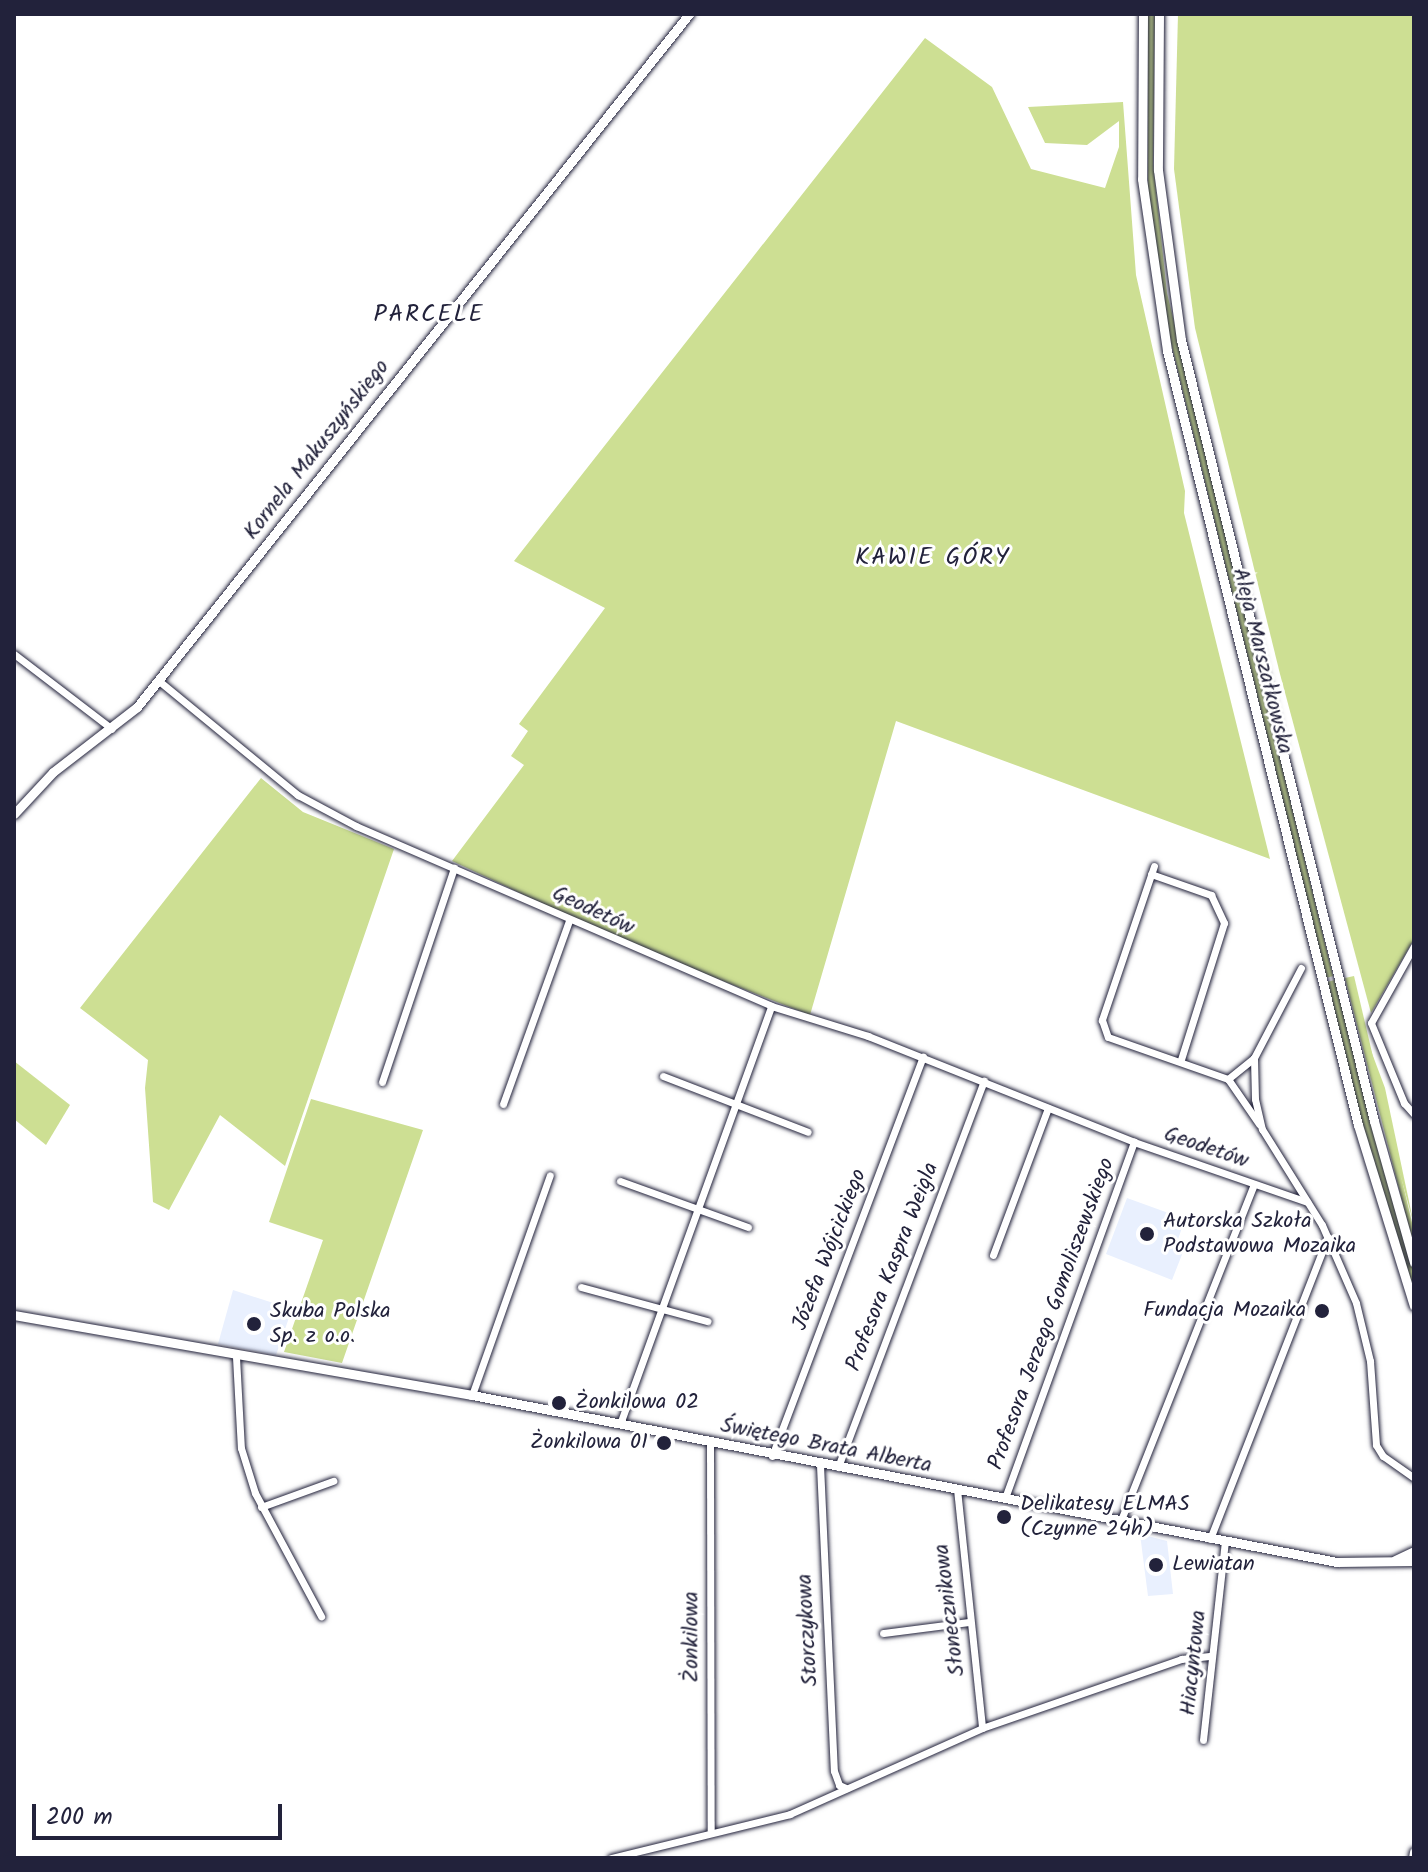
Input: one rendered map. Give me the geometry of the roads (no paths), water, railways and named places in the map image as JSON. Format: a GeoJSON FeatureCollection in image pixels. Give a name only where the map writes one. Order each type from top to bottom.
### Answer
{"type":"FeatureCollection","features":[{"type":"Feature","properties":{"kind":"main road","name":"Kornela Makuszyńskiego"},"geometry":{"type":"LineString","coordinates":[[15,809],[53,772],[112,729],[159,681],[689,14]]}},
{"type":"Feature","properties":{"kind":"main road","name":"Aleja Marszałkowska"},"geometry":{"type":"LineString","coordinates":[[1143,14],[1142,179],[1167,351],[1358,1125],[1414,1306]]}},
{"type":"Feature","properties":{"kind":"main road","name":"Aleja Marszałkowska"},"geometry":{"type":"LineString","coordinates":[[1159,14],[1159,184],[1181,340],[1374,1121],[1414,1262]]}},
{"type":"Feature","properties":{"kind":"main road","name":"Świętego Brata Alberta"},"geometry":{"type":"LineString","coordinates":[[14,1315],[236,1357],[472,1395],[772,1456],[1337,1562],[1414,1561]]}},
{"type":"Feature","properties":{"kind":"main road","name":"Świętego Brata Alberta"},"geometry":{"type":"LineString","coordinates":[[1395,1560],[1414,1551]]}},
{"type":"Feature","properties":{"kind":"main road"},"geometry":{"type":"LineString","coordinates":[[1413,1858],[1414,1852]]}},
{"type":"Feature","properties":{"kind":"street"},"geometry":{"type":"LineString","coordinates":[[14,654],[112,729]]}},
{"type":"Feature","properties":{"kind":"street","name":"Geodetów"},"geometry":{"type":"LineString","coordinates":[[159,681],[298,795],[569,921],[771,1006],[923,1057],[1134,1142],[1307,1202]]}},
{"type":"Feature","properties":{"kind":"street"},"geometry":{"type":"LineString","coordinates":[[382,1082],[454,868]]}},
{"type":"Feature","properties":{"kind":"street"},"geometry":{"type":"LineString","coordinates":[[1181,1059],[1224,923],[1211,895],[1152,870],[1102,1020],[1108,1037],[1181,1059],[1228,1079],[1328,1237],[1362,1321],[1376,1445],[1414,1478]]}},
{"type":"Feature","properties":{"kind":"street"},"geometry":{"type":"LineString","coordinates":[[503,1104],[569,921]]}},
{"type":"Feature","properties":{"kind":"street"},"geometry":{"type":"LineString","coordinates":[[1414,946],[1371,1023],[1406,1108],[1414,1114]]}},
{"type":"Feature","properties":{"kind":"street"},"geometry":{"type":"LineString","coordinates":[[1228,1079],[1254,1058],[1301,968]]}},
{"type":"Feature","properties":{"kind":"street"},"geometry":{"type":"LineString","coordinates":[[620,1424],[659,1307],[771,1006]]}},
{"type":"Feature","properties":{"kind":"street","name":"Józefa Wójcickiego"},"geometry":{"type":"LineString","coordinates":[[772,1456],[923,1057]]}},
{"type":"Feature","properties":{"kind":"street"},"geometry":{"type":"LineString","coordinates":[[1254,1058],[1262,1129]]}},
{"type":"Feature","properties":{"kind":"street"},"geometry":{"type":"LineString","coordinates":[[663,1076],[808,1132]]}},
{"type":"Feature","properties":{"kind":"street","name":"Profesora Kaspra Weigla"},"geometry":{"type":"LineString","coordinates":[[838,1467],[984,1081]]}},
{"type":"Feature","properties":{"kind":"street"},"geometry":{"type":"LineString","coordinates":[[993,1255],[1048,1108]]}},
{"type":"Feature","properties":{"kind":"street","name":"Profesora Jerzego Gomoliszewskiego"},"geometry":{"type":"LineString","coordinates":[[1005,1498],[1134,1142]]}},
{"type":"Feature","properties":{"kind":"street"},"geometry":{"type":"LineString","coordinates":[[472,1395],[550,1175]]}},
{"type":"Feature","properties":{"kind":"street"},"geometry":{"type":"LineString","coordinates":[[620,1181],[697,1205],[748,1227]]}},
{"type":"Feature","properties":{"kind":"street"},"geometry":{"type":"LineString","coordinates":[[1121,1520],[1254,1184]]}},
{"type":"Feature","properties":{"kind":"street"},"geometry":{"type":"LineString","coordinates":[[1210,1539],[1328,1237]]}},
{"type":"Feature","properties":{"kind":"street"},"geometry":{"type":"LineString","coordinates":[[581,1287],[707,1321]]}},
{"type":"Feature","properties":{"kind":"street"},"geometry":{"type":"LineString","coordinates":[[236,1357],[241,1448],[261,1507],[321,1616]]}},
{"type":"Feature","properties":{"kind":"street","name":"Żonkilowa"},"geometry":{"type":"LineString","coordinates":[[710,1443],[711,1830]]}},
{"type":"Feature","properties":{"kind":"street","name":"Storczykowa"},"geometry":{"type":"LineString","coordinates":[[820,1465],[834,1771],[839,1785],[846,1788]]}},
{"type":"Feature","properties":{"kind":"street"},"geometry":{"type":"LineString","coordinates":[[261,1507],[333,1481]]}},
{"type":"Feature","properties":{"kind":"street","name":"Słonecznikowa"},"geometry":{"type":"LineString","coordinates":[[957,1489],[982,1728]]}},
{"type":"Feature","properties":{"kind":"street","name":"Hiacyntowa"},"geometry":{"type":"LineString","coordinates":[[1203,1740],[1225,1542]]}},
{"type":"Feature","properties":{"kind":"street"},"geometry":{"type":"LineString","coordinates":[[883,1633],[969,1622]]}},
{"type":"Feature","properties":{"kind":"street"},"geometry":{"type":"LineString","coordinates":[[611,1858],[711,1830],[790,1814],[982,1728],[1181,1659],[1212,1656]]}},
{"type":"Feature","properties":{"kind":"place","name":"Autorska Szkoła Podstawowa Mozaika"},"geometry":{"type":"Point","coordinates":[1147,1234]}},
{"type":"Feature","properties":{"kind":"place","name":"Fundacja Mozaika"},"geometry":{"type":"Point","coordinates":[1322,1311]}},
{"type":"Feature","properties":{"kind":"place","name":"Skuba Polska Sp. z o.o."},"geometry":{"type":"Point","coordinates":[254,1324]}},
{"type":"Feature","properties":{"kind":"place","name":"Żonkilowa 02"},"geometry":{"type":"Point","coordinates":[559,1403]}},
{"type":"Feature","properties":{"kind":"place","name":"Żonkilowa 01"},"geometry":{"type":"Point","coordinates":[664,1443]}},
{"type":"Feature","properties":{"kind":"place","name":"Delikatesy ELMAS (Czynne 24h)"},"geometry":{"type":"Point","coordinates":[1004,1517]}},
{"type":"Feature","properties":{"kind":"place","name":"Lewiatan"},"geometry":{"type":"Point","coordinates":[1156,1565]}},
{"type":"Feature","properties":{"kind":"district","name":"PARCELE"},"geometry":{"type":"Point","coordinates":[429,315]}},
{"type":"Feature","properties":{"kind":"district","name":"KAWIE GÓRY"},"geometry":{"type":"Point","coordinates":[933,558]}}]}
